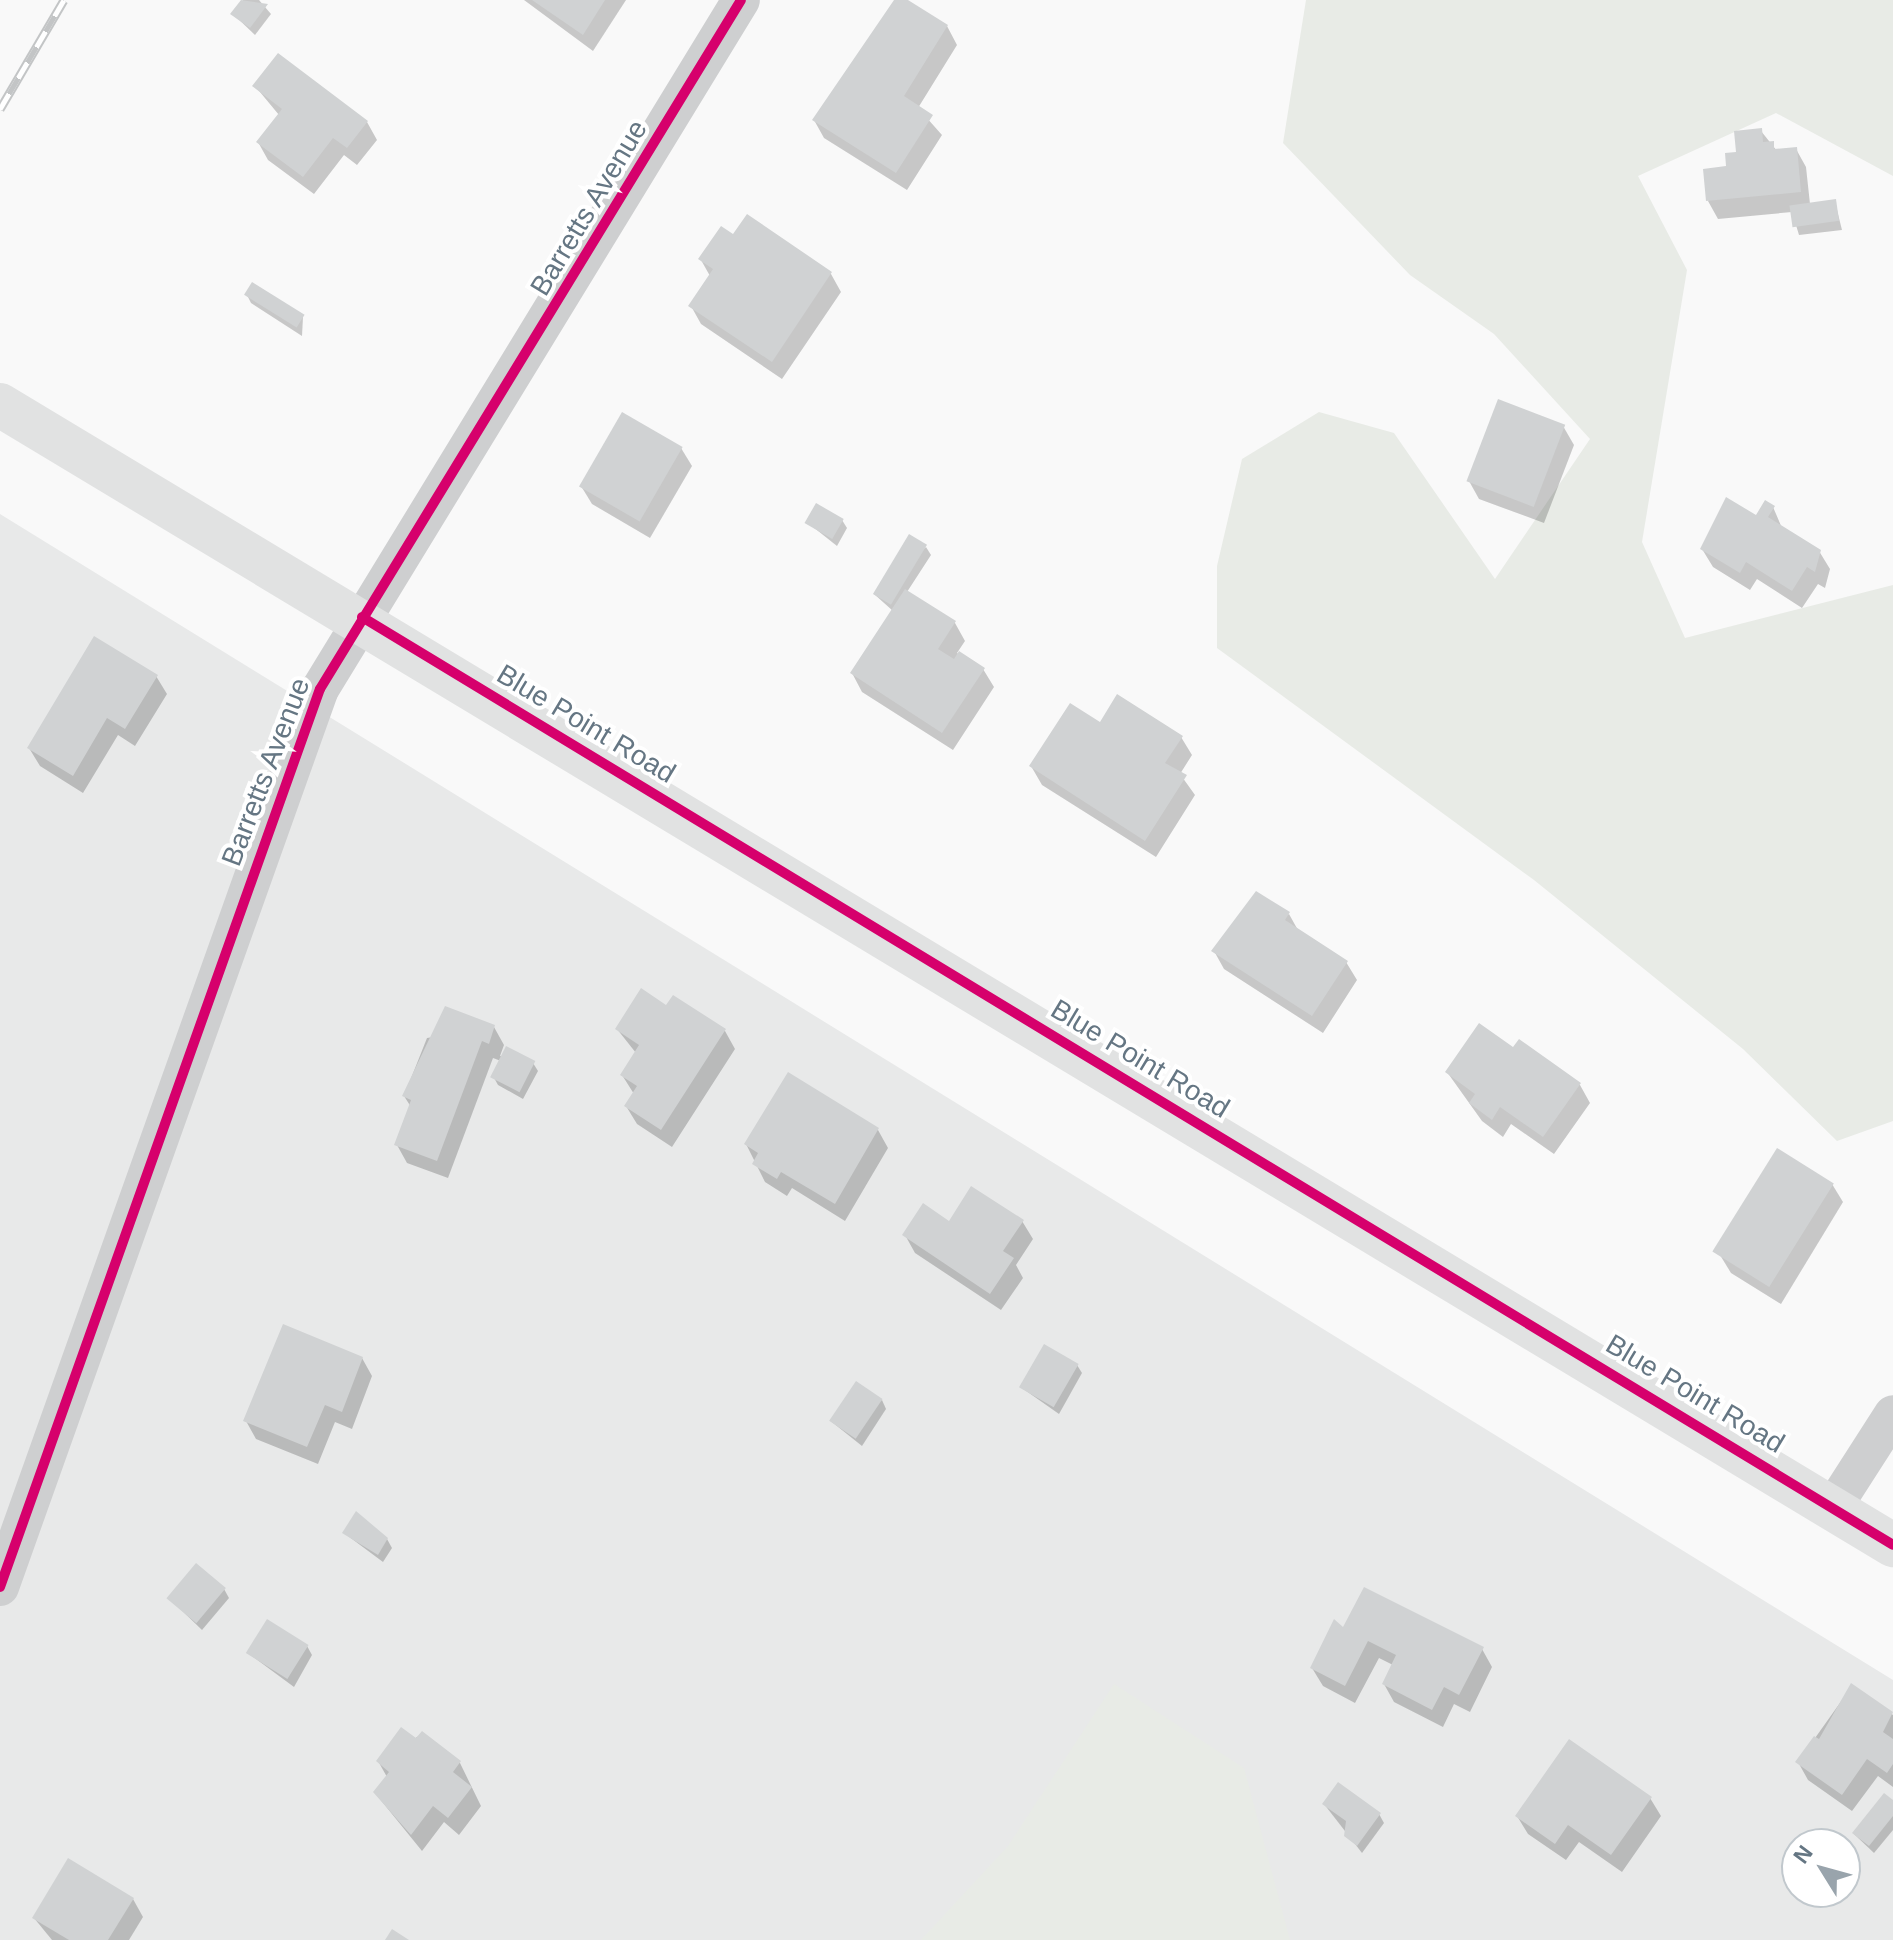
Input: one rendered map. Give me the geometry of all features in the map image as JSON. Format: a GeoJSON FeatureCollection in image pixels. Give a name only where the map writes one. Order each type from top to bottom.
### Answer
{"type":"FeatureCollection","features":[{"type":"Feature","properties":{"kind":"street","name":"Barretts Avenue"},"geometry":{"type":"LineString","coordinates":[[0,1587],[306,722],[362,617],[406,558],[741,0]]}},
{"type":"Feature","properties":{"kind":"street","name":"Blue Point Road"},"geometry":{"type":"LineString","coordinates":[[0,405],[362,617],[1834,1506],[1893,1545]]}},
{"type":"Feature","properties":{"kind":"street"},"geometry":{"type":"LineString","coordinates":[[1834,1506],[1893,1414]]}},
{"type":"Feature","properties":{"kind":"shaded area"},"geometry":{"type":"Polygon","coordinates":[[[1306,0],[1893,0],[1893,176],[1776,113],[1638,176],[1687,270],[1642,542],[1685,638],[1893,585],[1893,1121],[1837,1141],[1743,1049],[1534,880],[1217,648],[1217,566],[1242,459],[1319,412],[1394,433],[1495,579],[1590,439],[1494,334],[1410,275],[1283,143],[1306,0]]]}},
{"type":"Feature","properties":{"kind":"shaded area"},"geometry":{"type":"Polygon","coordinates":[[[0,514],[1893,1680],[1893,1940],[0,1940],[0,514]]]}},
{"type":"Feature","properties":{"kind":"shaded area"},"geometry":{"type":"Polygon","coordinates":[[[1114,1684],[1244,1768],[1290,1940],[921,1940],[1008,1846],[1114,1684]]]}},
{"type":"Feature","properties":{"kind":"building"},"geometry":{"type":"Polygon","coordinates":[[[241,0],[268,4],[250,28],[230,14],[241,0]]]}},
{"type":"Feature","properties":{"kind":"building"},"geometry":{"type":"Polygon","coordinates":[[[532,0],[605,0],[583,35],[532,0]]]}},
{"type":"Feature","properties":{"kind":"building"},"geometry":{"type":"Polygon","coordinates":[[[894,0],[908,0],[948,25],[904,96],[933,115],[896,173],[812,120],[894,0]]]}},
{"type":"Feature","properties":{"kind":"building"},"geometry":{"type":"Polygon","coordinates":[[[278,53],[368,121],[347,148],[333,138],[303,177],[256,142],[282,109],[252,86],[278,53]]]}},
{"type":"Feature","properties":{"kind":"building"},"geometry":{"type":"Polygon","coordinates":[[[1762,128],[1763,142],[1774,141],[1774,149],[1797,147],[1801,192],[1706,201],[1703,169],[1726,166],[1725,153],[1736,152],[1734,131],[1762,128]]]}},
{"type":"Feature","properties":{"kind":"building"},"geometry":{"type":"Polygon","coordinates":[[[1836,199],[1839,221],[1793,227],[1789,206],[1836,199]]]}},
{"type":"Feature","properties":{"kind":"building"},"geometry":{"type":"Polygon","coordinates":[[[747,214],[832,272],[772,362],[688,306],[713,269],[698,259],[721,226],[733,234],[747,214]]]}},
{"type":"Feature","properties":{"kind":"building"},"geometry":{"type":"Polygon","coordinates":[[[252,282],[305,315],[297,328],[244,295],[252,282]]]}},
{"type":"Feature","properties":{"kind":"building"},"geometry":{"type":"Polygon","coordinates":[[[1498,399],[1565,425],[1534,507],[1466,481],[1498,399]]]}},
{"type":"Feature","properties":{"kind":"building"},"geometry":{"type":"Polygon","coordinates":[[[622,412],[683,447],[640,521],[579,486],[622,412]]]}},
{"type":"Feature","properties":{"kind":"building"},"geometry":{"type":"Polygon","coordinates":[[[1726,497],[1756,515],[1765,500],[1775,506],[1768,517],[1821,550],[1815,572],[1807,567],[1792,591],[1746,562],[1740,573],[1700,549],[1726,497]]]}},
{"type":"Feature","properties":{"kind":"building"},"geometry":{"type":"Polygon","coordinates":[[[816,503],[844,519],[832,539],[804,523],[816,503]]]}},
{"type":"Feature","properties":{"kind":"building"},"geometry":{"type":"Polygon","coordinates":[[[909,534],[927,545],[891,605],[873,594],[909,534]]]}},
{"type":"Feature","properties":{"kind":"building"},"geometry":{"type":"Polygon","coordinates":[[[905,589],[956,621],[938,649],[954,659],[959,651],[985,668],[942,733],[850,673],[905,589]]]}},
{"type":"Feature","properties":{"kind":"building"},"geometry":{"type":"Polygon","coordinates":[[[94,636],[158,675],[125,729],[107,718],[73,776],[27,748],[94,636]]]}},
{"type":"Feature","properties":{"kind":"building"},"geometry":{"type":"Polygon","coordinates":[[[1117,694],[1183,736],[1165,763],[1187,775],[1145,841],[1029,766],[1070,703],[1100,722],[1117,694]]]}},
{"type":"Feature","properties":{"kind":"building"},"geometry":{"type":"Polygon","coordinates":[[[1256,891],[1290,912],[1285,920],[1348,961],[1312,1016],[1211,951],[1256,891]]]}},
{"type":"Feature","properties":{"kind":"building"},"geometry":{"type":"Polygon","coordinates":[[[641,988],[666,1005],[673,995],[726,1029],[661,1130],[624,1106],[637,1086],[620,1075],[639,1045],[615,1029],[641,988]]]}},
{"type":"Feature","properties":{"kind":"building"},"geometry":{"type":"Polygon","coordinates":[[[445,1006],[495,1025],[489,1044],[482,1041],[437,1161],[394,1145],[411,1100],[402,1096],[445,1006]]]}},
{"type":"Feature","properties":{"kind":"building"},"geometry":{"type":"Polygon","coordinates":[[[1479,1023],[1513,1047],[1519,1039],[1581,1083],[1543,1137],[1500,1107],[1492,1120],[1469,1103],[1475,1094],[1445,1072],[1479,1023]]]}},
{"type":"Feature","properties":{"kind":"building"},"geometry":{"type":"Polygon","coordinates":[[[506,1046],[535,1061],[520,1092],[490,1077],[506,1046]]]}},
{"type":"Feature","properties":{"kind":"building"},"geometry":{"type":"Polygon","coordinates":[[[788,1072],[879,1128],[835,1204],[781,1172],[777,1179],[752,1164],[758,1153],[744,1144],[788,1072]]]}},
{"type":"Feature","properties":{"kind":"building"},"geometry":{"type":"Polygon","coordinates":[[[1777,1148],[1834,1184],[1769,1287],[1712,1251],[1777,1148]]]}},
{"type":"Feature","properties":{"kind":"building"},"geometry":{"type":"Polygon","coordinates":[[[971,1186],[1024,1220],[1003,1251],[1014,1258],[990,1294],[902,1235],[923,1203],[949,1221],[971,1186]]]}},
{"type":"Feature","properties":{"kind":"building"},"geometry":{"type":"Polygon","coordinates":[[[283,1324],[363,1357],[342,1412],[325,1405],[307,1447],[243,1421],[283,1324]]]}},
{"type":"Feature","properties":{"kind":"building"},"geometry":{"type":"Polygon","coordinates":[[[1044,1344],[1079,1364],[1054,1407],[1019,1387],[1044,1344]]]}},
{"type":"Feature","properties":{"kind":"building"},"geometry":{"type":"Polygon","coordinates":[[[856,1381],[883,1399],[856,1439],[829,1421],[856,1381]]]}},
{"type":"Feature","properties":{"kind":"building"},"geometry":{"type":"Polygon","coordinates":[[[356,1511],[388,1538],[378,1555],[342,1533],[356,1511]]]}},
{"type":"Feature","properties":{"kind":"building"},"geometry":{"type":"Polygon","coordinates":[[[196,1563],[226,1588],[196,1623],[166,1598],[196,1563]]]}},
{"type":"Feature","properties":{"kind":"building"},"geometry":{"type":"Polygon","coordinates":[[[1364,1587],[1484,1647],[1459,1695],[1444,1687],[1432,1710],[1382,1684],[1396,1655],[1368,1641],[1345,1686],[1310,1668],[1334,1619],[1343,1627],[1364,1587]]]}},
{"type":"Feature","properties":{"kind":"building"},"geometry":{"type":"Polygon","coordinates":[[[267,1619],[309,1645],[287,1679],[246,1653],[267,1619]]]}},
{"type":"Feature","properties":{"kind":"building"},"geometry":{"type":"Polygon","coordinates":[[[1851,1683],[1893,1712],[1883,1732],[1893,1739],[1893,1764],[1887,1773],[1867,1759],[1842,1795],[1795,1762],[1814,1736],[1819,1739],[1851,1683]]]}},
{"type":"Feature","properties":{"kind":"building"},"geometry":{"type":"Polygon","coordinates":[[[401,1727],[416,1738],[422,1731],[461,1761],[453,1772],[472,1787],[448,1818],[433,1806],[411,1835],[373,1792],[389,1772],[376,1761],[401,1727]]]}},
{"type":"Feature","properties":{"kind":"building"},"geometry":{"type":"Polygon","coordinates":[[[1569,1739],[1652,1797],[1611,1855],[1568,1825],[1555,1844],[1515,1816],[1569,1739]]]}},
{"type":"Feature","properties":{"kind":"building"},"geometry":{"type":"Polygon","coordinates":[[[1338,1782],[1381,1813],[1357,1846],[1344,1836],[1346,1821],[1322,1804],[1338,1782]]]}},
{"type":"Feature","properties":{"kind":"building"},"geometry":{"type":"Polygon","coordinates":[[[1884,1793],[1893,1800],[1893,1816],[1869,1846],[1861,1840],[1861,1828],[1856,1828],[1884,1793]]]}},
{"type":"Feature","properties":{"kind":"building"},"geometry":{"type":"Polygon","coordinates":[[[68,1858],[134,1898],[108,1940],[69,1940],[32,1918],[68,1858]]]}},
{"type":"Feature","properties":{"kind":"building"},"geometry":{"type":"Polygon","coordinates":[[[392,1929],[409,1940],[385,1940],[392,1929]]]}},
{"type":"Feature","properties":{"kind":"railway"},"geometry":{"type":"LineString","coordinates":[[0,109],[64,0]]}},
{"type":"Feature","properties":{"kind":"cycle path"},"geometry":{"type":"LineString","coordinates":[[0,1587],[320,689],[741,0]]}},
{"type":"Feature","properties":{"kind":"cycle path"},"geometry":{"type":"LineString","coordinates":[[362,617],[1893,1545]]}}]}
